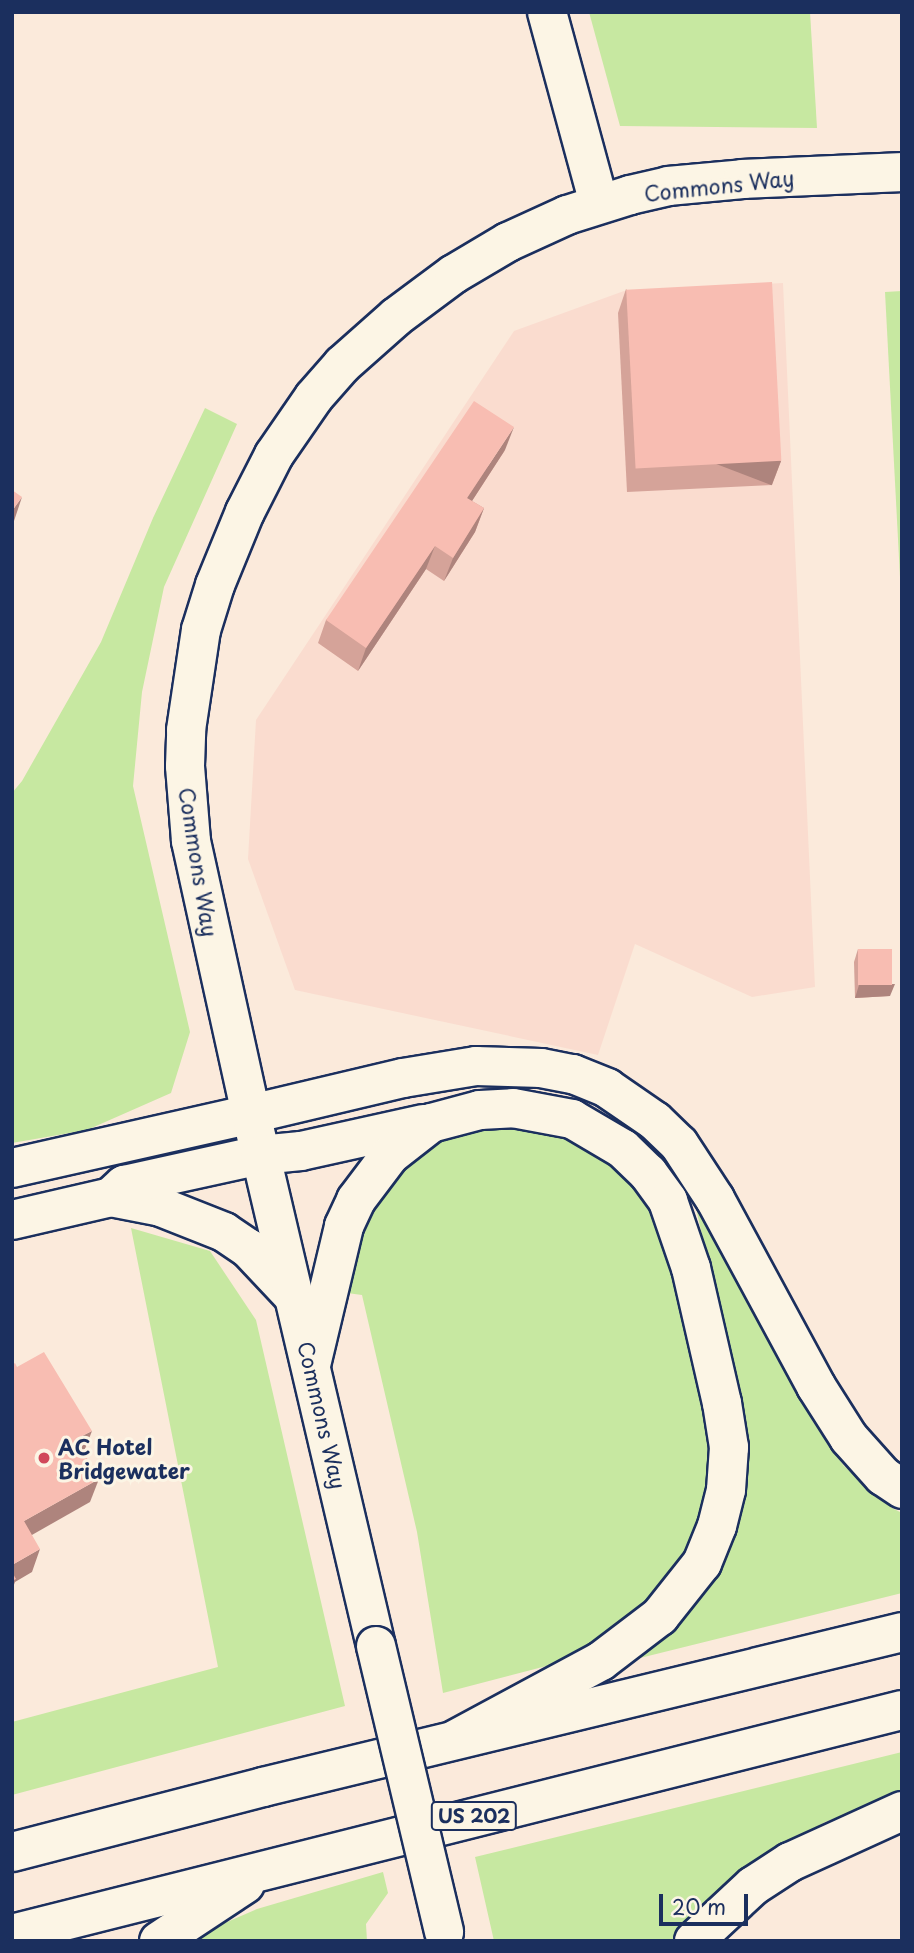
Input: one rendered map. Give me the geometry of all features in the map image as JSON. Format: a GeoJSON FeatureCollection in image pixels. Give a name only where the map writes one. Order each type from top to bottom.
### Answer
{"type":"FeatureCollection","features":[{"type":"Feature","properties":{"kind":"main road"},"geometry":{"type":"LineString","coordinates":[[547,12],[599,203]]}},
{"type":"Feature","properties":{"kind":"main road","name":"Commons Way"},"geometry":{"type":"LineString","coordinates":[[445,1937],[207,926],[187,803],[185,766],[190,694],[201,630],[215,585],[245,512],[274,455],[314,397],[342,365],[396,317],[454,274],[508,242],[599,203],[668,186],[743,179],[902,172]]}},
{"type":"Feature","properties":{"kind":"main road"},"geometry":{"type":"LineString","coordinates":[[12,1168],[403,1078],[476,1066],[541,1068],[573,1074],[607,1088],[655,1121],[679,1144],[715,1199],[805,1366],[849,1438],[883,1476],[902,1489]]}},
{"type":"Feature","properties":{"kind":"main road"},"geometry":{"type":"LineString","coordinates":[[111,1197],[124,1185],[260,1155],[301,1151],[480,1110],[513,1108],[541,1111],[572,1119],[598,1132],[624,1149],[648,1173],[668,1201],[683,1243],[719,1390],[729,1447],[726,1490],[718,1526],[702,1563],[660,1616],[601,1661],[456,1739]]}},
{"type":"Feature","properties":{"kind":"main road"},"geometry":{"type":"LineString","coordinates":[[311,1365],[344,1226],[356,1200],[390,1155],[431,1123]]}},
{"type":"Feature","properties":{"kind":"main road"},"geometry":{"type":"LineString","coordinates":[[12,1220],[111,1197],[162,1207],[224,1231],[248,1248],[297,1301]]}},
{"type":"Feature","properties":{"kind":"main road"},"geometry":{"type":"LineString","coordinates":[[12,1852],[456,1739],[902,1632]]}},
{"type":"Feature","properties":{"kind":"main road","name":"US 202"},"geometry":{"type":"LineString","coordinates":[[12,1934],[902,1710]]}},
{"type":"Feature","properties":{"kind":"main road"},"geometry":{"type":"LineString","coordinates":[[694,1941],[753,1886],[790,1862],[902,1811]]}},
{"type":"Feature","properties":{"kind":"main road"},"geometry":{"type":"LineString","coordinates":[[159,1941],[271,1867]]}},
{"type":"Feature","properties":{"kind":"shaded area"},"geometry":{"type":"Polygon","coordinates":[[[783,283],[815,987],[752,997],[635,944],[598,1055],[295,990],[248,859],[256,720],[514,331],[624,291],[783,283]]]}},
{"type":"Feature","properties":{"kind":"green space"},"geometry":{"type":"Polygon","coordinates":[[[589,12],[810,12],[817,128],[620,126],[589,12]]]}},
{"type":"Feature","properties":{"kind":"green space"},"geometry":{"type":"Polygon","coordinates":[[[902,291],[902,615],[885,292],[902,291]]]}},
{"type":"Feature","properties":{"kind":"green space"},"geometry":{"type":"Polygon","coordinates":[[[205,408],[237,424],[164,587],[142,692],[133,786],[190,1032],[171,1093],[87,1130],[12,1143],[12,793],[22,781],[101,642],[153,518],[205,408]]]}},
{"type":"Feature","properties":{"kind":"green space"},"geometry":{"type":"Polygon","coordinates":[[[516,1123],[568,1135],[612,1161],[637,1185],[657,1216],[679,1282],[715,1450],[699,1524],[663,1596],[585,1656],[443,1693],[417,1532],[362,1295],[347,1293],[349,1260],[371,1198],[436,1138],[478,1126],[516,1123]]]}},
{"type":"Feature","properties":{"kind":"green space"},"geometry":{"type":"Polygon","coordinates":[[[690,1181],[813,1422],[844,1466],[892,1508],[902,1513],[902,1593],[632,1660],[673,1622],[745,1429],[690,1181]]]}},
{"type":"Feature","properties":{"kind":"green space"},"geometry":{"type":"Polygon","coordinates":[[[131,1228],[210,1251],[256,1320],[345,1706],[12,1795],[12,1722],[218,1667],[131,1228]]]}},
{"type":"Feature","properties":{"kind":"green space"},"geometry":{"type":"Polygon","coordinates":[[[902,1752],[902,1793],[825,1822],[760,1862],[705,1906],[673,1941],[494,1941],[475,1857],[902,1752]]]}},
{"type":"Feature","properties":{"kind":"green space"},"geometry":{"type":"Polygon","coordinates":[[[383,1872],[388,1893],[366,1924],[367,1941],[183,1941],[257,1909],[383,1872]]]}},
{"type":"Feature","properties":{"kind":"building"},"geometry":{"type":"Polygon","coordinates":[[[772,282],[781,461],[636,468],[626,290],[772,282]]]}},
{"type":"Feature","properties":{"kind":"building"},"geometry":{"type":"Polygon","coordinates":[[[474,401],[514,427],[467,498],[484,508],[453,558],[435,546],[366,648],[326,620],[474,401]]]}},
{"type":"Feature","properties":{"kind":"building"},"geometry":{"type":"Polygon","coordinates":[[[12,490],[22,497],[12,511],[12,490]]]}},
{"type":"Feature","properties":{"kind":"building"},"geometry":{"type":"Polygon","coordinates":[[[858,949],[892,949],[892,985],[858,985],[858,949]]]}},
{"type":"Feature","properties":{"kind":"building","name":"AC Hotel Bridgewater"},"geometry":{"type":"Polygon","coordinates":[[[44,1352],[92,1431],[76,1439],[99,1479],[24,1521],[40,1549],[12,1565],[12,1365],[15,1363],[17,1367],[44,1352]]]}},
{"type":"Feature","properties":{"kind":"place","name":"AC Hotel Bridgewater"},"geometry":{"type":"Point","coordinates":[44,1458]}}]}
